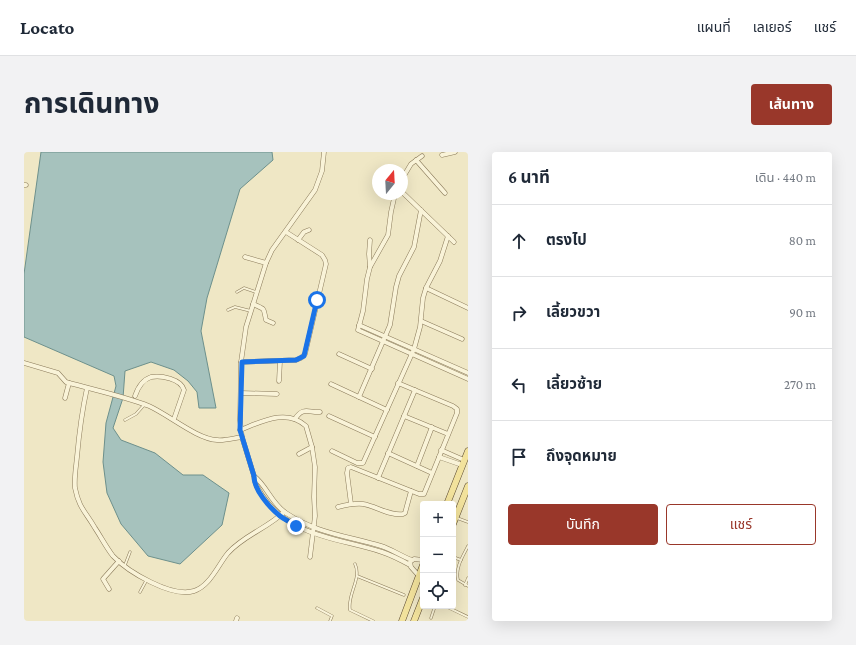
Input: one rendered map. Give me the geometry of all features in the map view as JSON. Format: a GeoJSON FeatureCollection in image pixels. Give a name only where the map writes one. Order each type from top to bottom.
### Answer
{"type":"FeatureCollection","features":[{"type":"Feature","properties":{"kind":"main road"},"geometry":{"type":"LineString","coordinates":[[448,501],[468,451]]}},
{"type":"Feature","properties":{"kind":"main road"},"geometry":{"type":"LineString","coordinates":[[456,518],[465,504],[468,486]]}},
{"type":"Feature","properties":{"kind":"main road"},"geometry":{"type":"LineString","coordinates":[[402,621],[420,573]]}},
{"type":"Feature","properties":{"kind":"main road"},"geometry":{"type":"LineString","coordinates":[[414,621],[420,606]]}},
{"type":"Feature","properties":{"kind":"street"},"geometry":{"type":"LineString","coordinates":[[324,152],[322,171],[315,190],[272,250],[266,263],[253,304],[246,328],[242,362],[240,430],[254,480],[264,498],[280,516],[296,526],[328,538],[382,552],[410,565],[419,576]]}},
{"type":"Feature","properties":{"kind":"street"},"geometry":{"type":"LineString","coordinates":[[442,155],[455,152]]}},
{"type":"Feature","properties":{"kind":"street"},"geometry":{"type":"LineString","coordinates":[[408,169],[416,160],[422,156]]}},
{"type":"Feature","properties":{"kind":"street"},"geometry":{"type":"LineString","coordinates":[[416,160],[445,192]]}},
{"type":"Feature","properties":{"kind":"street"},"geometry":{"type":"LineString","coordinates":[[408,198],[454,242]]}},
{"type":"Feature","properties":{"kind":"street"},"geometry":{"type":"LineString","coordinates":[[394,200],[388,235],[370,268],[367,279],[364,311],[358,327],[359,330],[414,349],[468,373]]}},
{"type":"Feature","properties":{"kind":"street"},"geometry":{"type":"LineString","coordinates":[[359,397],[385,339],[392,316],[399,276],[414,247],[421,210]]}},
{"type":"Feature","properties":{"kind":"street"},"geometry":{"type":"LineString","coordinates":[[298,240],[304,232],[309,230]]}},
{"type":"Feature","properties":{"kind":"street"},"geometry":{"type":"LineString","coordinates":[[242,362],[296,360],[305,354],[326,264],[322,255],[286,232]]}},
{"type":"Feature","properties":{"kind":"street"},"geometry":{"type":"LineString","coordinates":[[332,451],[361,464],[363,463],[414,349],[421,321],[423,298],[426,288],[440,261],[448,236]]}},
{"type":"Feature","properties":{"kind":"street"},"geometry":{"type":"LineString","coordinates":[[370,240],[370,268]]}},
{"type":"Feature","properties":{"kind":"street"},"geometry":{"type":"LineString","coordinates":[[245,257],[266,263]]}},
{"type":"Feature","properties":{"kind":"street"},"geometry":{"type":"LineString","coordinates":[[426,288],[468,308]]}},
{"type":"Feature","properties":{"kind":"street"},"geometry":{"type":"LineString","coordinates":[[253,304],[264,309],[266,312],[266,320],[273,324]]}},
{"type":"Feature","properties":{"kind":"street"},"geometry":{"type":"LineString","coordinates":[[421,321],[462,339]]}},
{"type":"Feature","properties":{"kind":"street"},"geometry":{"type":"LineString","coordinates":[[385,339],[411,354],[468,379]]}},
{"type":"Feature","properties":{"kind":"street"},"geometry":{"type":"LineString","coordinates":[[339,354],[372,369]]}},
{"type":"Feature","properties":{"kind":"street"},"geometry":{"type":"LineString","coordinates":[[279,381],[280,361]]}},
{"type":"Feature","properties":{"kind":"street"},"geometry":{"type":"LineString","coordinates":[[24,363],[58,373],[69,383],[144,405],[174,419],[207,438],[218,440],[242,437]]}},
{"type":"Feature","properties":{"kind":"street"},"geometry":{"type":"LineString","coordinates":[[135,396],[139,386],[151,377],[159,377],[178,382],[184,390],[174,419]]}},
{"type":"Feature","properties":{"kind":"street"},"geometry":{"type":"LineString","coordinates":[[65,398],[69,383]]}},
{"type":"Feature","properties":{"kind":"street"},"geometry":{"type":"LineString","coordinates":[[351,504],[347,473],[348,468],[351,467],[419,494],[424,494],[457,412],[455,407],[398,383]]}},
{"type":"Feature","properties":{"kind":"street"},"geometry":{"type":"LineString","coordinates":[[331,384],[387,410]]}},
{"type":"Feature","properties":{"kind":"street"},"geometry":{"type":"LineString","coordinates":[[87,388],[80,430],[75,486],[78,500],[108,549],[125,566],[146,580],[184,592],[199,589],[204,585],[236,545],[284,512]]}},
{"type":"Feature","properties":{"kind":"street"},"geometry":{"type":"LineString","coordinates":[[378,478],[415,390]]}},
{"type":"Feature","properties":{"kind":"street"},"geometry":{"type":"LineString","coordinates":[[241,393],[277,394]]}},
{"type":"Feature","properties":{"kind":"street"},"geometry":{"type":"LineString","coordinates":[[295,419],[305,411],[320,412]]}},
{"type":"Feature","properties":{"kind":"street"},"geometry":{"type":"LineString","coordinates":[[329,416],[375,437]]}},
{"type":"Feature","properties":{"kind":"street"},"geometry":{"type":"LineString","coordinates":[[404,416],[448,434]]}},
{"type":"Feature","properties":{"kind":"street"},"geometry":{"type":"LineString","coordinates":[[240,430],[278,417],[295,419],[306,426],[312,447],[315,467],[315,516],[310,556]]}},
{"type":"Feature","properties":{"kind":"street"},"geometry":{"type":"LineString","coordinates":[[417,466],[432,427]]}},
{"type":"Feature","properties":{"kind":"street"},"geometry":{"type":"LineString","coordinates":[[299,454],[312,447]]}},
{"type":"Feature","properties":{"kind":"street"},"geometry":{"type":"LineString","coordinates":[[441,450],[463,463]]}},
{"type":"Feature","properties":{"kind":"street"},"geometry":{"type":"LineString","coordinates":[[388,453],[432,473]]}},
{"type":"Feature","properties":{"kind":"street"},"geometry":{"type":"LineString","coordinates":[[439,457],[463,463]]}},
{"type":"Feature","properties":{"kind":"street"},"geometry":{"type":"LineString","coordinates":[[254,476],[259,479],[271,498],[284,512],[313,527],[329,534],[383,547],[412,560],[420,559]]}},
{"type":"Feature","properties":{"kind":"street"},"geometry":{"type":"LineString","coordinates":[[338,506],[362,504],[394,514],[403,514],[405,513],[411,491]]}},
{"type":"Feature","properties":{"kind":"street"},"geometry":{"type":"LineString","coordinates":[[410,565],[412,560]]}},
{"type":"Feature","properties":{"kind":"street"},"geometry":{"type":"LineString","coordinates":[[109,589],[103,579],[119,561]]}},
{"type":"Feature","properties":{"kind":"lane"},"geometry":{"type":"LineString","coordinates":[[237,292],[244,288],[257,292]]}},
{"type":"Feature","properties":{"kind":"lane"},"geometry":{"type":"LineString","coordinates":[[228,310],[235,307],[251,311]]}},
{"type":"Feature","properties":{"kind":"lane"},"geometry":{"type":"LineString","coordinates":[[125,420],[136,414],[144,405]]}},
{"type":"Feature","properties":{"kind":"lane"},"geometry":{"type":"LineString","coordinates":[[456,521],[468,522]]}},
{"type":"Feature","properties":{"kind":"lane"},"geometry":{"type":"LineString","coordinates":[[468,546],[461,560],[457,576],[458,580],[467,586],[468,578]]}},
{"type":"Feature","properties":{"kind":"lane"},"geometry":{"type":"LineString","coordinates":[[125,566],[130,552]]}},
{"type":"Feature","properties":{"kind":"lane"},"geometry":{"type":"LineString","coordinates":[[456,558],[461,560]]}},
{"type":"Feature","properties":{"kind":"lane"},"geometry":{"type":"LineString","coordinates":[[355,564],[357,576],[349,604],[350,610],[373,621]]}},
{"type":"Feature","properties":{"kind":"lane"},"geometry":{"type":"LineString","coordinates":[[357,576],[404,595]]}},
{"type":"Feature","properties":{"kind":"lane"},"geometry":{"type":"LineString","coordinates":[[140,592],[146,580]]}},
{"type":"Feature","properties":{"kind":"lane"},"geometry":{"type":"LineString","coordinates":[[317,608],[332,616],[330,621]]}},
{"type":"Feature","properties":{"kind":"lane"},"geometry":{"type":"LineString","coordinates":[[431,618],[434,609]]}},
{"type":"Feature","properties":{"kind":"lane"},"geometry":{"type":"LineString","coordinates":[[451,609],[468,617]]}},
{"type":"Feature","properties":{"kind":"water"},"geometry":{"type":"Polygon","coordinates":[[[41,152],[272,152],[273,160],[240,189],[207,298],[201,331],[216,408],[199,408],[197,392],[188,381],[174,370],[151,362],[125,371],[123,398],[113,428],[121,440],[155,453],[183,475],[203,475],[229,493],[222,525],[180,564],[148,556],[121,524],[107,493],[103,462],[106,423],[116,386],[114,376],[24,337],[24,274],[41,152]]]}},
{"type":"Feature","properties":{"kind":"route"},"geometry":{"type":"LineString","coordinates":[[296,526],[280,516],[267,502],[254,480],[240,430],[242,362],[296,360],[304,356],[317,300]]}}]}
